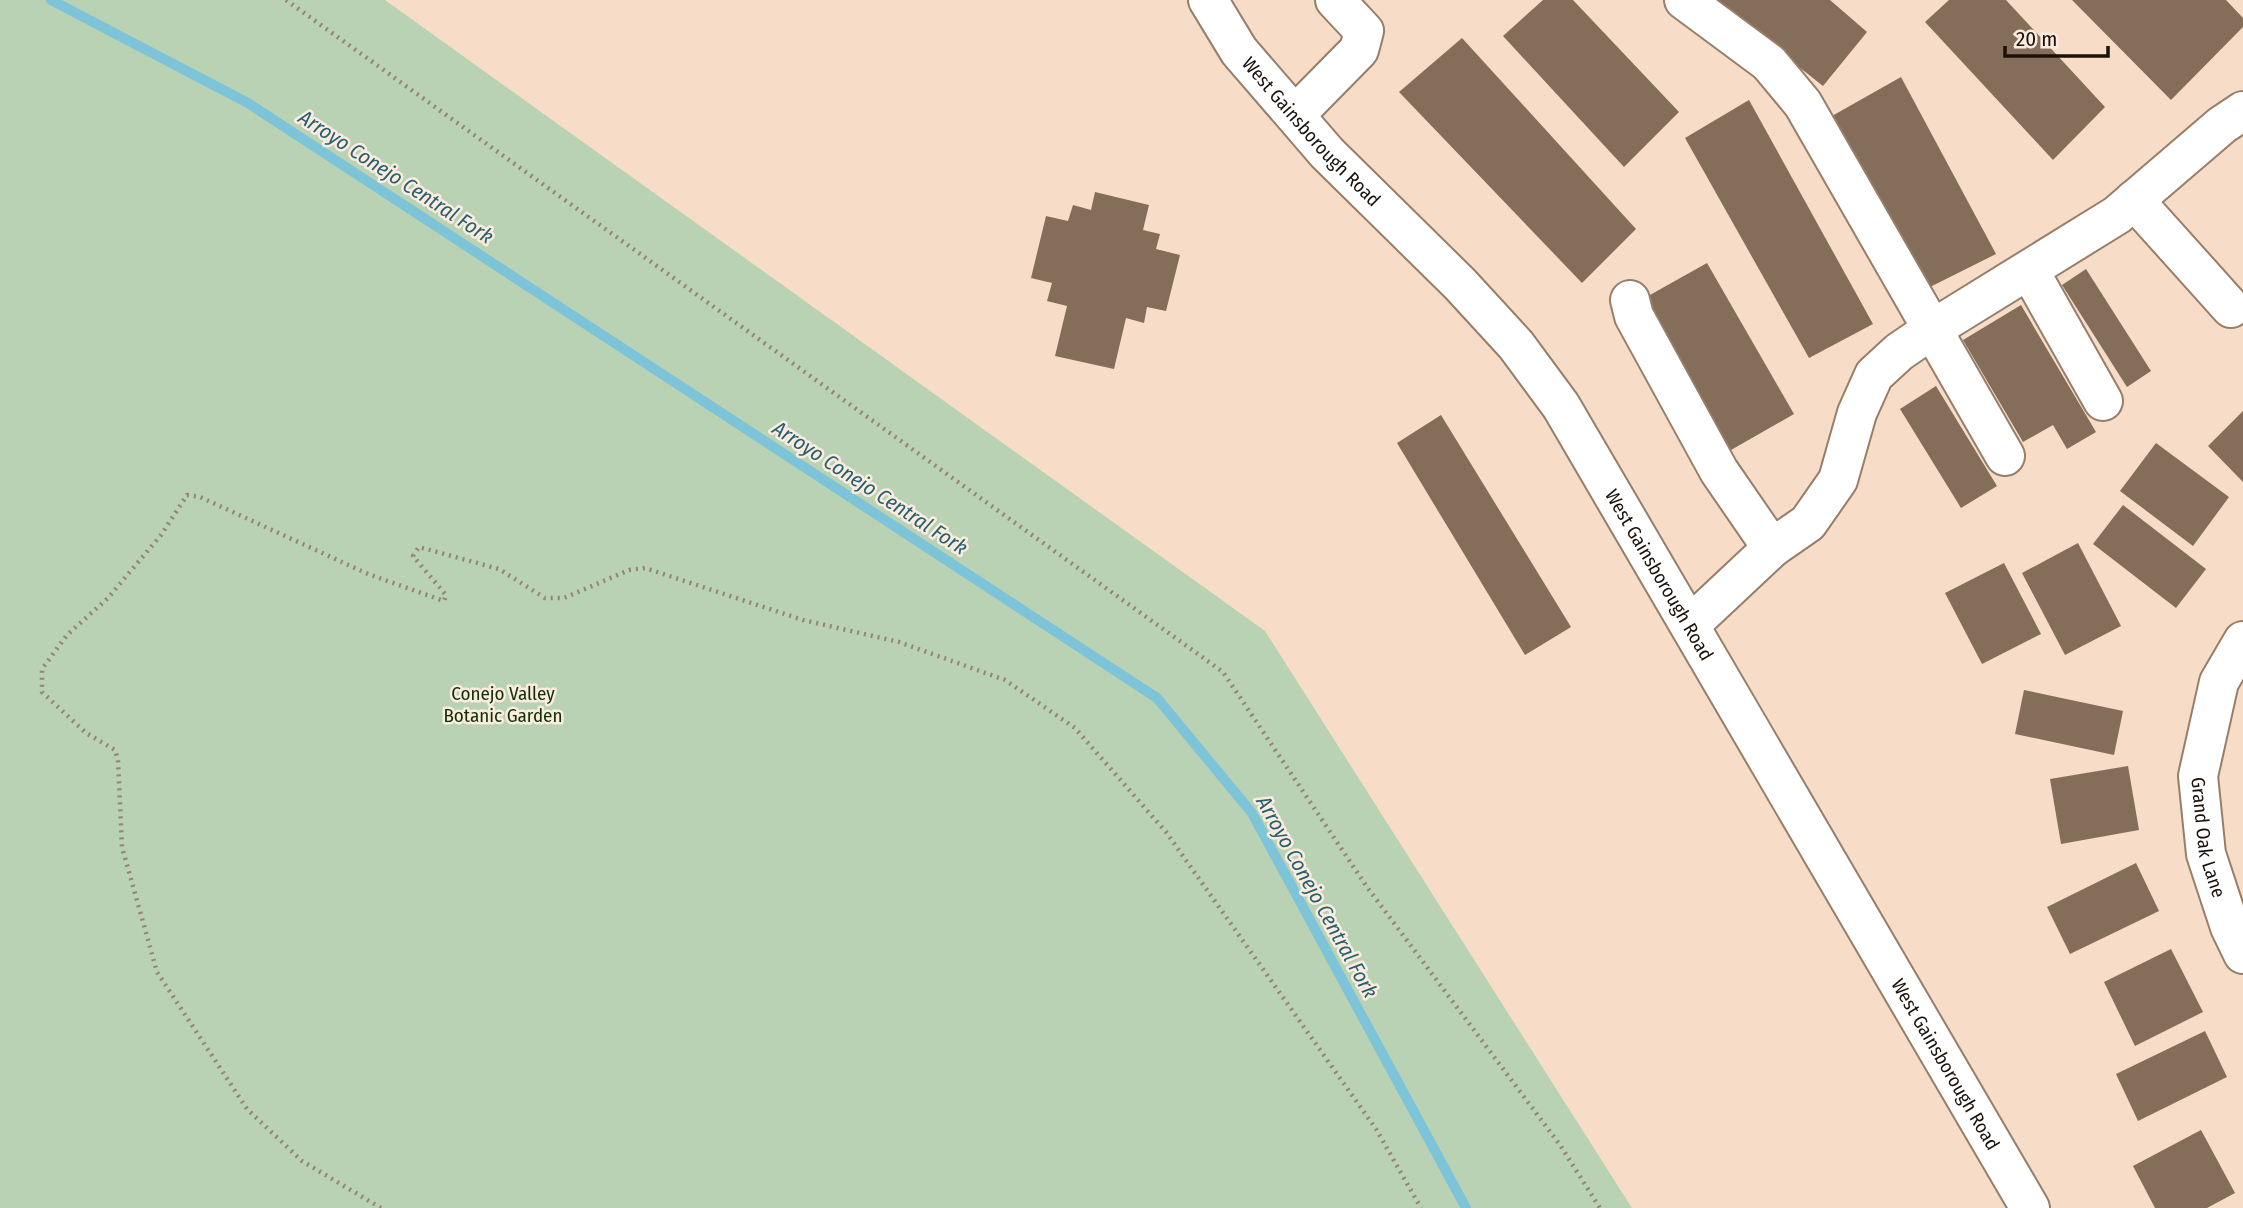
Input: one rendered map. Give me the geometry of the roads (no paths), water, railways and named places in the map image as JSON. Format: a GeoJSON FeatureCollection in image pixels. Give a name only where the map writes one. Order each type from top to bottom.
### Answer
{"type":"FeatureCollection","features":[{"type":"Feature","properties":{"kind":"street","name":"West Gainsborough Road"},"geometry":{"type":"LineString","coordinates":[[1208,0],[1239,51],[1327,153],[1460,284],[1516,345],[1561,406],[2030,1208]]}},
{"type":"Feature","properties":{"kind":"street"},"geometry":{"type":"LineString","coordinates":[[1295,115],[1359,50],[1364,31],[1335,0]]}},
{"type":"Feature","properties":{"kind":"street"},"geometry":{"type":"LineString","coordinates":[[1684,0],[1769,63],[1803,104],[2004,456]]}},
{"type":"Feature","properties":{"kind":"street"},"geometry":{"type":"LineString","coordinates":[[1690,625],[1772,548],[1808,523],[1838,480],[1857,413],[1874,375],[1899,352],[1931,330],[2117,215],[2222,125],[2243,111]]}},
{"type":"Feature","properties":{"kind":"street"},"geometry":{"type":"LineString","coordinates":[[2134,200],[2231,308]]}},
{"type":"Feature","properties":{"kind":"street"},"geometry":{"type":"LineString","coordinates":[[2029,270],[2103,401]]}},
{"type":"Feature","properties":{"kind":"street"},"geometry":{"type":"LineString","coordinates":[[1630,300],[1634,316],[1719,471],[1772,548]]}},
{"type":"Feature","properties":{"kind":"street","name":"Grand Oak Lane"},"geometry":{"type":"LineString","coordinates":[[2243,641],[2219,682],[2198,776],[2206,854],[2230,927],[2243,954]]}},
{"type":"Feature","properties":{"kind":"waterway","name":"Arroyo Conejo Central Fork"},"geometry":{"type":"LineString","coordinates":[[51,0],[248,103],[1157,698],[1252,813],[1466,1208]]}},
{"type":"Feature","properties":{"kind":"park label","name":"Conejo Valley Botanic Garden"},"geometry":{"type":"Point","coordinates":[503,704]}}]}
